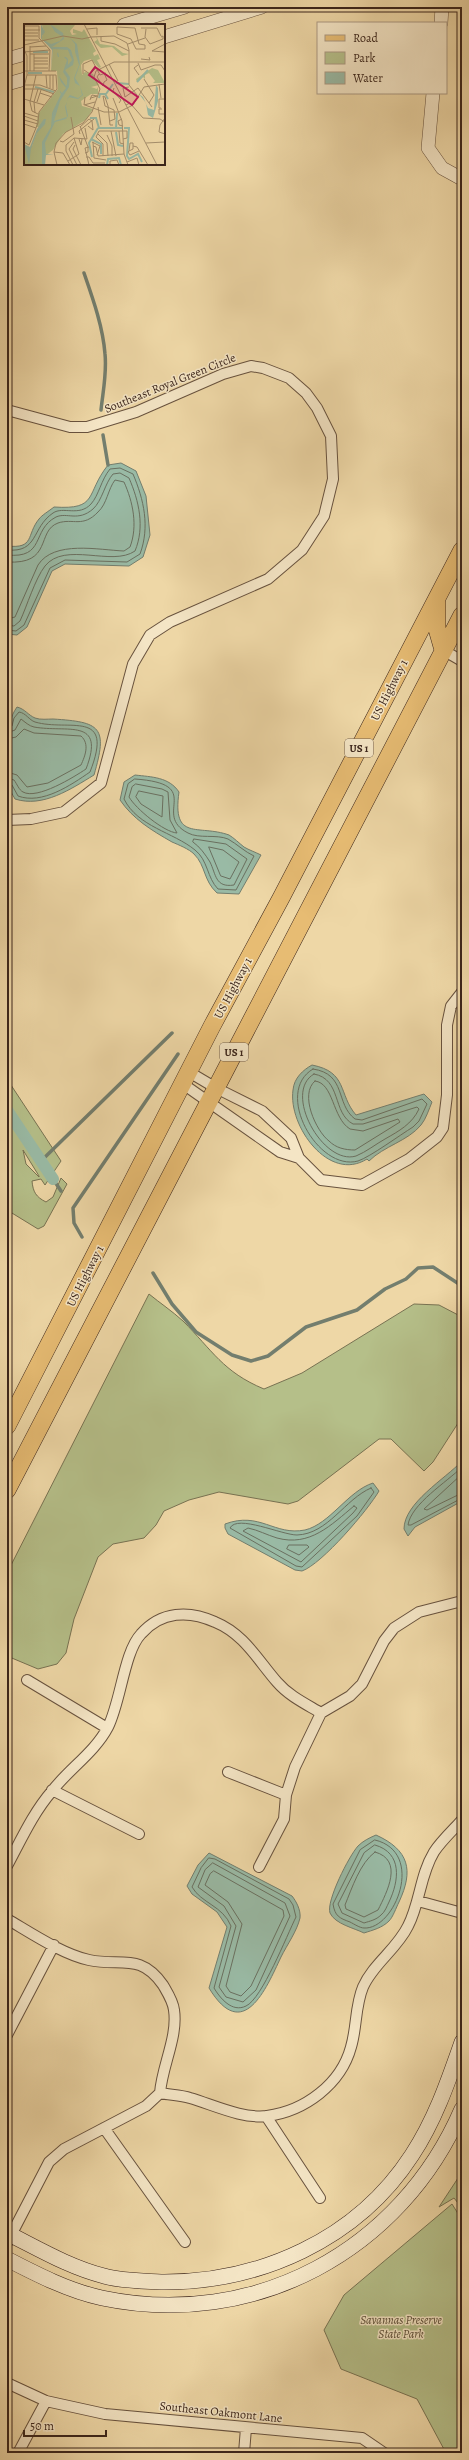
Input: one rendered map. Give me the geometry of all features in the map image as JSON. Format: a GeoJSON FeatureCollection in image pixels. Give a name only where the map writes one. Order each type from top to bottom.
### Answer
{"type":"FeatureCollection","features":[{"type":"Feature","properties":{"kind":"main road","name":"US Highway 1"},"geometry":{"type":"LineString","coordinates":[[7,1426],[186,1078],[462,550]]}},
{"type":"Feature","properties":{"kind":"main road"},"geometry":{"type":"LineString","coordinates":[[437,598],[437,629],[443,650]]}},
{"type":"Feature","properties":{"kind":"main road","name":"US 1"},"geometry":{"type":"LineString","coordinates":[[7,1490],[443,650],[458,634],[462,615]]}},
{"type":"Feature","properties":{"kind":"main road"},"geometry":{"type":"LineString","coordinates":[[8,2237],[71,2266],[105,2277],[148,2282],[189,2282],[212,2280],[275,2264],[337,2232],[364,2212],[390,2183],[412,2156],[441,2104],[462,2042]]}},
{"type":"Feature","properties":{"kind":"main road"},"geometry":{"type":"LineString","coordinates":[[7,2259],[41,2277],[101,2298],[143,2304],[188,2305],[216,2302],[281,2285],[313,2272],[350,2250],[380,2226],[405,2201],[429,2171],[452,2134],[462,2109]]}},
{"type":"Feature","properties":{"kind":"street"},"geometry":{"type":"LineString","coordinates":[[127,24],[185,7]]}},
{"type":"Feature","properties":{"kind":"street"},"geometry":{"type":"LineString","coordinates":[[165,37],[262,7]]}},
{"type":"Feature","properties":{"kind":"street"},"geometry":{"type":"LineString","coordinates":[[440,22],[442,7]]}},
{"type":"Feature","properties":{"kind":"street"},"geometry":{"type":"LineString","coordinates":[[7,59],[24,54]]}},
{"type":"Feature","properties":{"kind":"street"},"geometry":{"type":"LineString","coordinates":[[7,84],[24,79]]}},
{"type":"Feature","properties":{"kind":"street"},"geometry":{"type":"LineString","coordinates":[[433,94],[428,148],[442,168],[462,179]]}},
{"type":"Feature","properties":{"kind":"street","name":"Southeast Royal Green Circle"},"geometry":{"type":"LineString","coordinates":[[7,410],[70,427],[87,427],[136,412],[223,374],[251,366],[263,368],[290,378],[306,393],[317,408],[331,436],[333,479],[324,516],[302,550],[268,579],[170,622],[150,634],[132,664],[101,783],[64,812],[31,819],[7,820]]}},
{"type":"Feature","properties":{"kind":"street"},"geometry":{"type":"LineString","coordinates":[[443,650],[462,661]]}},
{"type":"Feature","properties":{"kind":"street"},"geometry":{"type":"LineString","coordinates":[[186,1078],[212,1095],[262,1111],[291,1138],[299,1158],[321,1180],[362,1185],[409,1159],[437,1137],[443,1128],[446,1112],[447,1025],[451,1006],[462,992]]}},
{"type":"Feature","properties":{"kind":"street"},"geometry":{"type":"LineString","coordinates":[[186,1078],[212,1095],[280,1152],[299,1158]]}},
{"type":"Feature","properties":{"kind":"street"},"geometry":{"type":"LineString","coordinates":[[259,1867],[284,1819],[286,1795],[295,1767],[321,1713],[350,1696],[362,1684],[384,1641],[394,1628],[418,1612],[462,1601]]}},
{"type":"Feature","properties":{"kind":"street"},"geometry":{"type":"LineString","coordinates":[[7,1866],[35,1815],[52,1790],[90,1752],[108,1728],[119,1699],[129,1655],[140,1634],[157,1620],[176,1614],[194,1614],[234,1631],[292,1696],[321,1713]]}},
{"type":"Feature","properties":{"kind":"street"},"geometry":{"type":"LineString","coordinates":[[27,1680],[108,1728]]}},
{"type":"Feature","properties":{"kind":"street"},"geometry":{"type":"LineString","coordinates":[[228,1772],[286,1795]]}},
{"type":"Feature","properties":{"kind":"street"},"geometry":{"type":"LineString","coordinates":[[52,1790],[139,1834]]}},
{"type":"Feature","properties":{"kind":"street"},"geometry":{"type":"LineString","coordinates":[[160,2094],[189,2098],[236,2113],[266,2116],[295,2108],[318,2096],[333,2082],[351,2047],[363,1987],[373,1970],[407,1927],[418,1901],[423,1877],[434,1852],[462,1820]]}},
{"type":"Feature","properties":{"kind":"street"},"geometry":{"type":"LineString","coordinates":[[418,1901],[462,1913]]}},
{"type":"Feature","properties":{"kind":"street"},"geometry":{"type":"LineString","coordinates":[[7,1919],[54,1945],[89,1960],[121,1961],[138,1965],[154,1972],[168,1992],[174,2009],[173,2032],[162,2078],[160,2094],[146,2106],[64,2149],[49,2162],[8,2237]]}},
{"type":"Feature","properties":{"kind":"street"},"geometry":{"type":"LineString","coordinates":[[7,2035],[54,1945]]}},
{"type":"Feature","properties":{"kind":"street"},"geometry":{"type":"LineString","coordinates":[[266,2116],[320,2198]]}},
{"type":"Feature","properties":{"kind":"street"},"geometry":{"type":"LineString","coordinates":[[104,2128],[185,2242]]}},
{"type":"Feature","properties":{"kind":"street","name":"Southeast Oakmont Lane"},"geometry":{"type":"LineString","coordinates":[[7,2383],[46,2401],[105,2414],[362,2438],[384,2453]]}},
{"type":"Feature","properties":{"kind":"street"},"geometry":{"type":"LineString","coordinates":[[18,2453],[46,2401]]}},
{"type":"Feature","properties":{"kind":"street"},"geometry":{"type":"LineString","coordinates":[[244,2453],[246,2428]]}},
{"type":"Feature","properties":{"kind":"green space"},"geometry":{"type":"Polygon","coordinates":[[[7,1079],[61,1161],[45,1185],[41,1179],[32,1181],[36,1194],[46,1202],[53,1197],[61,1178],[67,1184],[44,1226],[38,1229],[7,1210],[7,1079]],[[23,1150],[26,1164],[39,1176],[23,1150]]]}},
{"type":"Feature","properties":{"kind":"green space"},"geometry":{"type":"Polygon","coordinates":[[[149,1294],[183,1321],[228,1368],[264,1389],[302,1373],[414,1304],[439,1305],[462,1317],[462,1417],[433,1462],[424,1471],[391,1439],[379,1439],[298,1501],[288,1504],[219,1492],[189,1500],[164,1511],[156,1525],[144,1538],[113,1544],[98,1557],[74,1619],[66,1653],[57,1664],[38,1669],[7,1656],[7,1573],[149,1294]]]}},
{"type":"Feature","properties":{"kind":"green space"},"geometry":{"type":"Polygon","coordinates":[[[462,2172],[462,2208],[454,2198],[439,2207],[462,2172]]]}},
{"type":"Feature","properties":{"kind":"green space","name":"Savannas Preserve State Park"},"geometry":{"type":"Polygon","coordinates":[[[452,2204],[462,2220],[462,2453],[446,2453],[417,2399],[341,2369],[324,2330],[344,2295],[452,2204]]]}},
{"type":"Feature","properties":{"kind":"water"},"geometry":{"type":"Polygon","coordinates":[[[121,463],[136,471],[146,496],[150,535],[143,557],[129,566],[65,564],[52,571],[27,627],[17,635],[7,634],[7,546],[16,546],[26,543],[29,540],[39,519],[54,507],[78,506],[85,503],[108,465],[121,463]]]}},
{"type":"Feature","properties":{"kind":"water"},"geometry":{"type":"Polygon","coordinates":[[[17,707],[37,719],[82,722],[91,725],[97,730],[100,737],[100,746],[94,775],[56,796],[36,801],[15,799],[7,783],[5,754],[7,733],[17,707]]]}},
{"type":"Feature","properties":{"kind":"water"},"geometry":{"type":"Polygon","coordinates":[[[135,775],[160,779],[175,787],[179,792],[178,808],[180,818],[184,825],[198,830],[218,832],[229,835],[244,847],[261,855],[239,894],[217,893],[209,883],[201,863],[194,854],[150,828],[125,807],[120,800],[124,782],[135,775]]]}},
{"type":"Feature","properties":{"kind":"water"},"geometry":{"type":"Polygon","coordinates":[[[312,1065],[323,1068],[337,1078],[350,1107],[356,1115],[424,1094],[432,1102],[423,1123],[410,1135],[382,1151],[369,1161],[367,1159],[353,1164],[339,1163],[326,1157],[314,1147],[304,1134],[297,1119],[293,1104],[293,1090],[295,1082],[305,1069],[312,1065]]]}},
{"type":"Feature","properties":{"kind":"water"},"geometry":{"type":"Polygon","coordinates":[[[462,1461],[462,1501],[415,1527],[408,1536],[404,1529],[406,1519],[411,1510],[427,1492],[462,1461]]]}},
{"type":"Feature","properties":{"kind":"water"},"geometry":{"type":"Polygon","coordinates":[[[373,1483],[379,1491],[365,1511],[332,1548],[311,1566],[302,1571],[295,1570],[228,1534],[225,1528],[225,1524],[248,1520],[284,1530],[305,1530],[314,1527],[323,1521],[355,1493],[373,1483]]]}},
{"type":"Feature","properties":{"kind":"water"},"geometry":{"type":"Polygon","coordinates":[[[376,1835],[396,1847],[402,1854],[406,1862],[406,1880],[404,1891],[390,1919],[380,1927],[364,1933],[345,1925],[332,1917],[330,1907],[331,1899],[339,1879],[354,1851],[362,1843],[376,1835]]]}},
{"type":"Feature","properties":{"kind":"water"},"geometry":{"type":"Polygon","coordinates":[[[209,1853],[292,1896],[297,1903],[300,1912],[297,1928],[261,1996],[252,2006],[243,2011],[232,2011],[221,2004],[209,1988],[227,1927],[217,1912],[192,1894],[187,1886],[198,1865],[209,1853]]]}},
{"type":"Feature","properties":{"kind":"waterway"},"geometry":{"type":"LineString","coordinates":[[84,273],[97,313],[104,344],[106,368],[101,410]]}},
{"type":"Feature","properties":{"kind":"waterway"},"geometry":{"type":"LineString","coordinates":[[103,435],[108,465]]}},
{"type":"Feature","properties":{"kind":"waterway"},"geometry":{"type":"LineString","coordinates":[[41,1161],[172,1033]]}},
{"type":"Feature","properties":{"kind":"waterway"},"geometry":{"type":"LineString","coordinates":[[82,1237],[74,1223],[73,1208],[178,1054]]}},
{"type":"Feature","properties":{"kind":"waterway"},"geometry":{"type":"LineString","coordinates":[[7,1110],[53,1179]]}},
{"type":"Feature","properties":{"kind":"waterway"},"geometry":{"type":"LineString","coordinates":[[53,1179],[61,1191]]}},
{"type":"Feature","properties":{"kind":"waterway"},"geometry":{"type":"LineString","coordinates":[[153,1273],[172,1304],[196,1332],[232,1355],[251,1361],[268,1356],[306,1327],[357,1310],[385,1289],[406,1279],[418,1268],[433,1267],[462,1286]]}}]}
